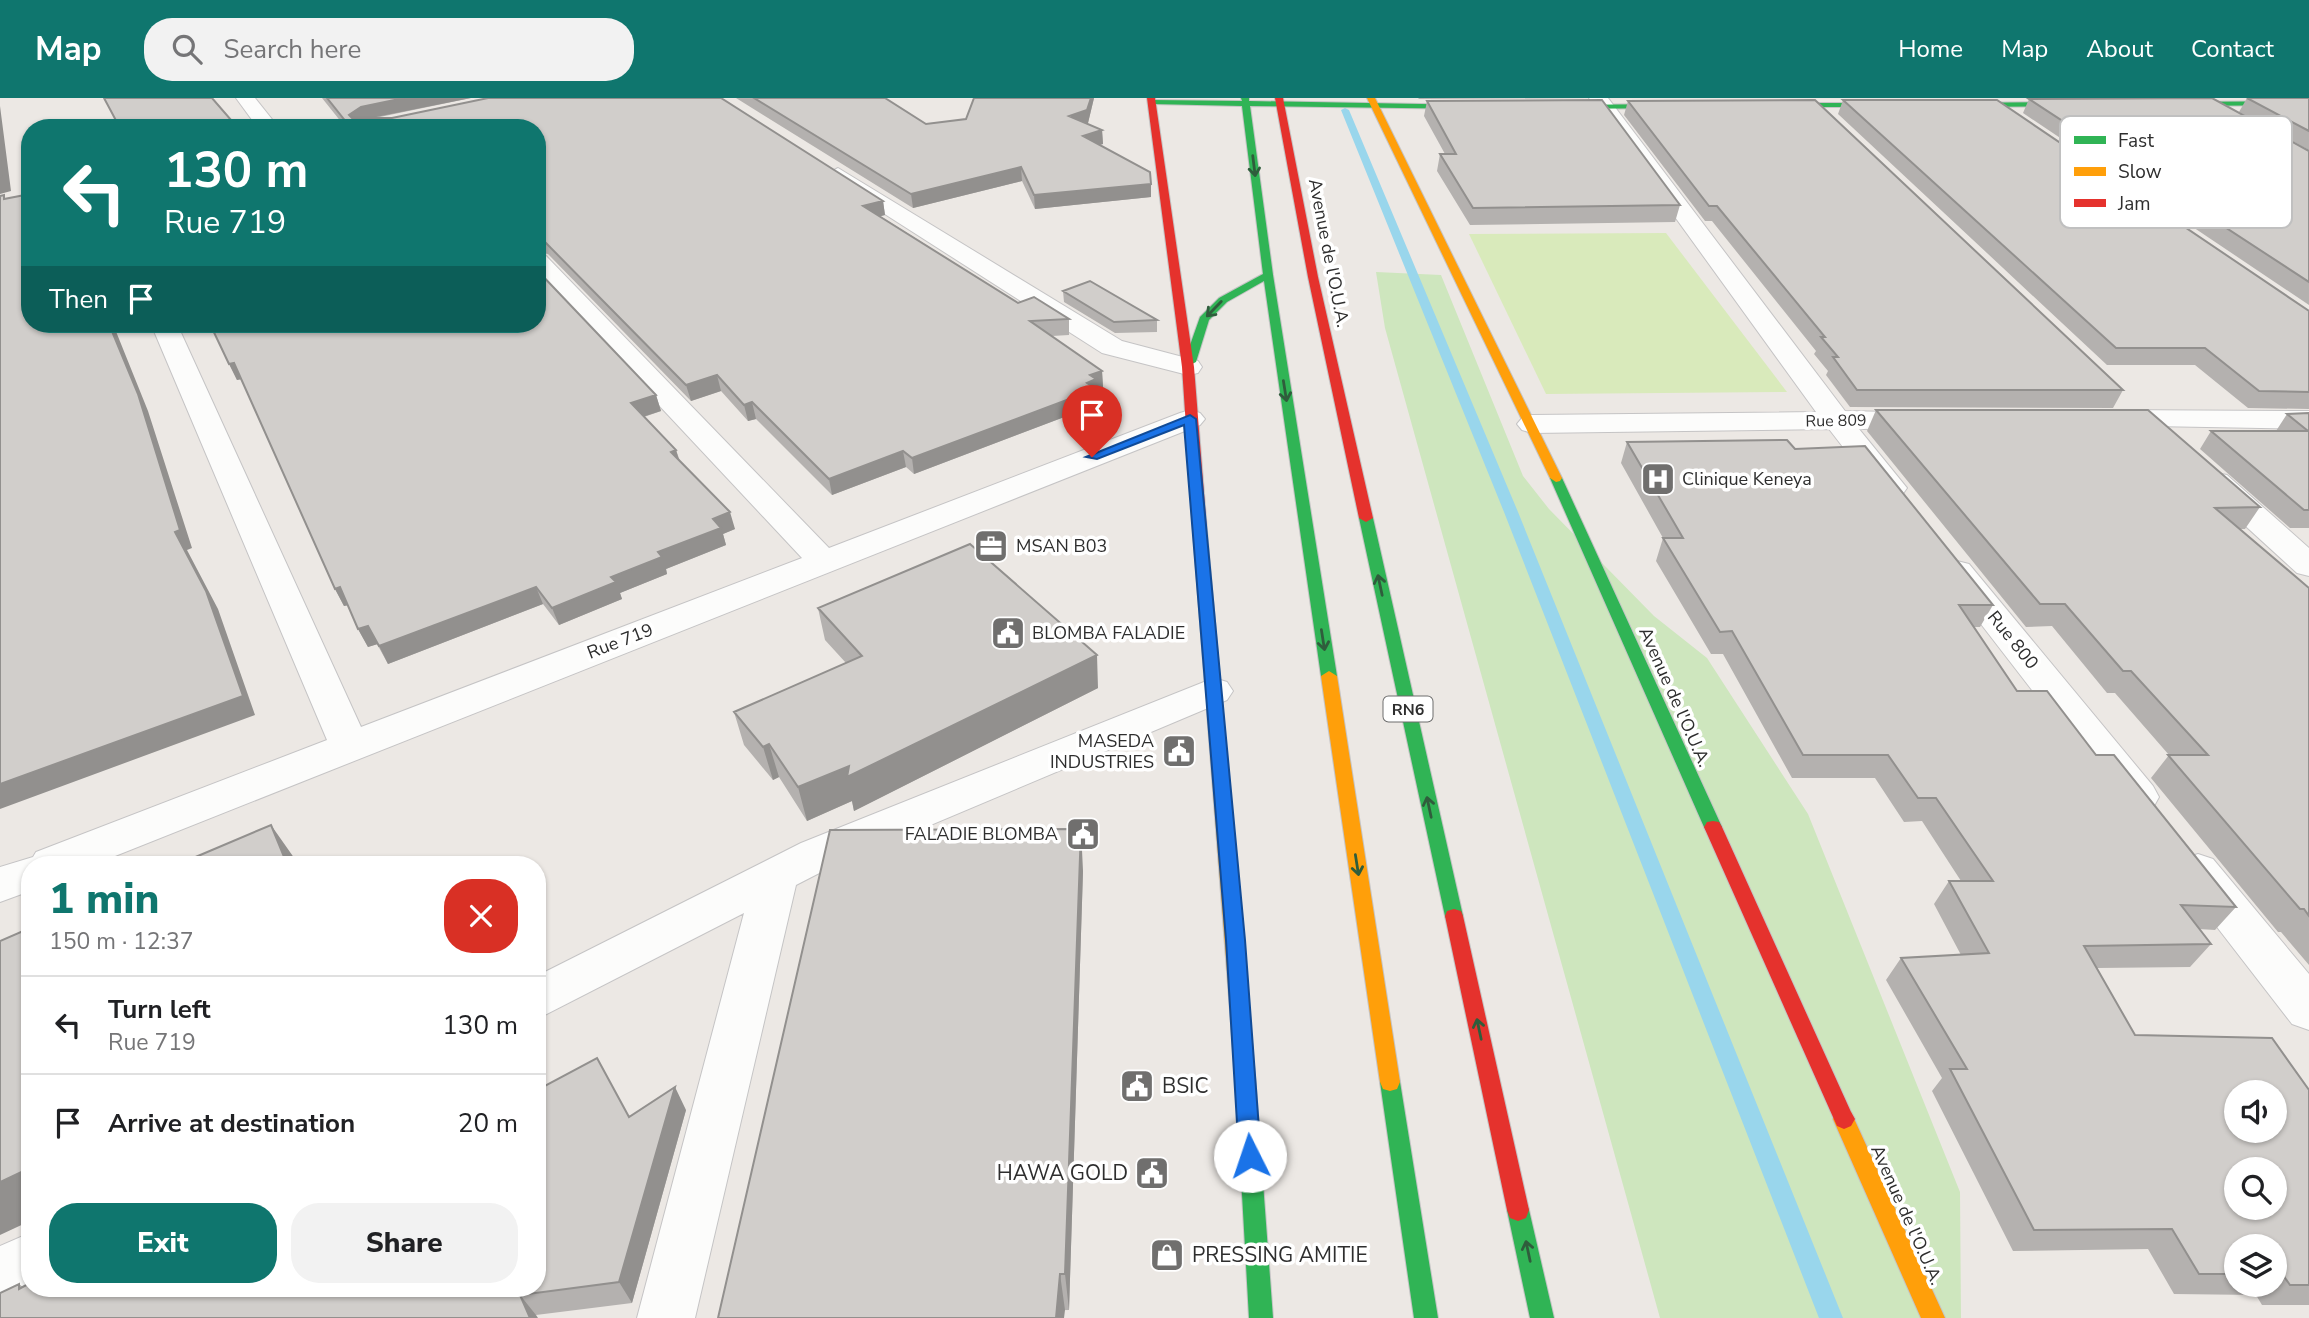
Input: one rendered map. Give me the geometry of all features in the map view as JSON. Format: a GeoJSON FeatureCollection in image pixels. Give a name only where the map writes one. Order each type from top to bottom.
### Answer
{"type":"FeatureCollection","features":[{"type":"Feature","properties":{"kind":"main road"},"geometry":{"type":"LineString","coordinates":[[1261,1318],[1236,940],[1190,419],[1188,367],[1152,100],[1496,107]]}},
{"type":"Feature","properties":{"kind":"main road"},"geometry":{"type":"LineString","coordinates":[[2148,104],[2199,101],[2309,103]]}},
{"type":"Feature","properties":{"kind":"main road"},"geometry":{"type":"LineString","coordinates":[[1245,102],[1268,275],[1426,1318]]}},
{"type":"Feature","properties":{"kind":"main road","name":"Avenue de l'O.U.A."},"geometry":{"type":"LineString","coordinates":[[1279,102],[1312,277],[1542,1318]]}},
{"type":"Feature","properties":{"kind":"main road"},"geometry":{"type":"LineString","coordinates":[[1536,107],[1601,102],[1702,106]]}},
{"type":"Feature","properties":{"kind":"main road"},"geometry":{"type":"LineString","coordinates":[[1758,105],[1809,102],[1905,105]]}},
{"type":"Feature","properties":{"kind":"main road","name":"Avenue de l'O.U.A."},"geometry":{"type":"LineString","coordinates":[[1372,103],[1532,424],[1933,1318]]}},
{"type":"Feature","properties":{"kind":"main road"},"geometry":{"type":"LineString","coordinates":[[1931,105],[2093,104]]}},
{"type":"Feature","properties":{"kind":"main road"},"geometry":{"type":"LineString","coordinates":[[1188,367],[1204,319],[1223,300],[1268,275]]}},
{"type":"Feature","properties":{"kind":"street"},"geometry":{"type":"LineString","coordinates":[[245,98],[262,119]]}},
{"type":"Feature","properties":{"kind":"street"},"geometry":{"type":"LineString","coordinates":[[2199,101],[2226,116]]}},
{"type":"Feature","properties":{"kind":"street"},"geometry":{"type":"LineString","coordinates":[[1601,102],[1836,419],[1915,518]]}},
{"type":"Feature","properties":{"kind":"street"},"geometry":{"type":"LineString","coordinates":[[1809,102],[1843,134]]}},
{"type":"Feature","properties":{"kind":"street"},"geometry":{"type":"LineString","coordinates":[[1997,104],[2031,128]]}},
{"type":"Feature","properties":{"kind":"street"},"geometry":{"type":"LineString","coordinates":[[822,164],[1112,347],[1188,367]]}},
{"type":"Feature","properties":{"kind":"street"},"geometry":{"type":"LineString","coordinates":[[546,270],[824,562]]}},
{"type":"Feature","properties":{"kind":"street"},"geometry":{"type":"LineString","coordinates":[[168,333],[351,747]]}},
{"type":"Feature","properties":{"kind":"street"},"geometry":{"type":"LineString","coordinates":[[2114,390],[2175,446]]}},
{"type":"Feature","properties":{"kind":"street","name":"Rue 719"},"geometry":{"type":"LineString","coordinates":[[72,856],[1190,419]]}},
{"type":"Feature","properties":{"kind":"street","name":"Rue 809"},"geometry":{"type":"LineString","coordinates":[[1532,424],[1956,419]]}},
{"type":"Feature","properties":{"kind":"street"},"geometry":{"type":"LineString","coordinates":[[2077,419],[2309,420]]}},
{"type":"Feature","properties":{"kind":"street"},"geometry":{"type":"LineString","coordinates":[[2196,465],[2309,566]]}},
{"type":"Feature","properties":{"kind":"street","name":"Rue 800"},"geometry":{"type":"LineString","coordinates":[[1941,551],[2309,1009]]}},
{"type":"Feature","properties":{"kind":"street"},"geometry":{"type":"LineString","coordinates":[[546,994],[816,855],[1214,691]]}},
{"type":"Feature","properties":{"kind":"street"},"geometry":{"type":"LineString","coordinates":[[666,1318],[776,876]]}},
{"type":"Feature","properties":{"kind":"street"},"geometry":{"type":"LineString","coordinates":[[0,885],[21,877]]}},
{"type":"Feature","properties":{"kind":"street"},"geometry":{"type":"LineString","coordinates":[[0,1276],[21,1266]]}},
{"type":"Feature","properties":{"kind":"green space"},"geometry":{"type":"Polygon","coordinates":[[[1666,233],[1787,392],[1546,394],[1469,234],[1666,233]]]}},
{"type":"Feature","properties":{"kind":"green space"},"geometry":{"type":"Polygon","coordinates":[[[1376,272],[1441,275],[1523,476],[1549,509],[1654,616],[1707,658],[1808,814],[1960,1192],[1961,1318],[1660,1318],[1385,328],[1376,272]]]}},
{"type":"Feature","properties":{"kind":"building"},"geometry":{"type":"Polygon","coordinates":[[[104,98],[212,98],[230,119],[115,119],[104,98]]]}},
{"type":"Feature","properties":{"kind":"building"},"geometry":{"type":"Polygon","coordinates":[[[327,98],[404,98],[361,107],[349,115],[352,118],[392,118],[488,98],[721,98],[883,201],[863,206],[1018,303],[1034,297],[1069,319],[1030,321],[1102,371],[1090,375],[1096,379],[1087,383],[1096,389],[912,458],[903,451],[829,479],[752,402],[744,405],[717,375],[686,385],[546,243],[546,119],[344,119],[327,98]]]}},
{"type":"Feature","properties":{"kind":"building"},"geometry":{"type":"Polygon","coordinates":[[[754,98],[885,98],[926,124],[966,119],[974,98],[1091,98],[1087,110],[1069,116],[1102,130],[1083,136],[1150,172],[1151,184],[1034,195],[1021,167],[911,194],[754,98]]]}},
{"type":"Feature","properties":{"kind":"building"},"geometry":{"type":"Polygon","coordinates":[[[2212,98],[2245,116],[2060,116],[2060,119],[2029,99],[2212,98]]]}},
{"type":"Feature","properties":{"kind":"building"},"geometry":{"type":"Polygon","coordinates":[[[2247,98],[2309,98],[2309,131],[2292,122],[2292,116],[2281,116],[2247,98]]]}},
{"type":"Feature","properties":{"kind":"building"},"geometry":{"type":"Polygon","coordinates":[[[1602,100],[1680,205],[1473,208],[1440,154],[1456,154],[1427,101],[1602,100]]]}},
{"type":"Feature","properties":{"kind":"building"},"geometry":{"type":"Polygon","coordinates":[[[1815,100],[2123,390],[1857,390],[1833,357],[1838,357],[1821,337],[1825,337],[1717,206],[1709,206],[1628,101],[1815,100]]]}},
{"type":"Feature","properties":{"kind":"building"},"geometry":{"type":"Polygon","coordinates":[[[1843,100],[1997,100],[2060,143],[2060,228],[2186,228],[2309,311],[2309,392],[2259,391],[2205,348],[2116,348],[1843,100]]]}},
{"type":"Feature","properties":{"kind":"building"},"geometry":{"type":"Polygon","coordinates":[[[2292,142],[2309,151],[2309,282],[2226,228],[2292,228],[2292,142]]]}},
{"type":"Feature","properties":{"kind":"building"},"geometry":{"type":"Polygon","coordinates":[[[4,195],[4,199],[21,196],[21,333],[113,333],[138,394],[180,530],[175,532],[206,591],[243,696],[0,784],[0,196],[4,195]]]}},
{"type":"Feature","properties":{"kind":"building"},"geometry":{"type":"Polygon","coordinates":[[[546,279],[656,395],[631,403],[676,450],[671,452],[730,512],[713,519],[721,528],[658,552],[662,557],[611,577],[616,582],[552,608],[536,587],[379,646],[368,626],[358,629],[340,587],[335,589],[234,363],[229,364],[214,333],[546,333],[546,279]]]}},
{"type":"Feature","properties":{"kind":"building"},"geometry":{"type":"Polygon","coordinates":[[[1090,281],[1157,320],[1114,322],[1063,291],[1090,281]]]}},
{"type":"Feature","properties":{"kind":"building"},"geometry":{"type":"Polygon","coordinates":[[[1876,410],[2148,410],[2260,507],[2215,508],[2309,588],[2309,916],[2304,909],[2300,909],[2168,755],[2208,755],[2131,671],[2123,671],[2065,604],[2040,604],[1876,410]]]}},
{"type":"Feature","properties":{"kind":"building"},"geometry":{"type":"Polygon","coordinates":[[[2309,413],[2309,510],[2304,510],[2211,431],[2308,431],[2287,414],[2309,413]]]}},
{"type":"Feature","properties":{"kind":"building"},"geometry":{"type":"Polygon","coordinates":[[[1787,440],[1795,449],[1865,446],[1993,605],[1959,605],[2017,691],[2047,691],[2096,755],[2114,755],[2236,907],[2181,905],[2211,944],[2084,946],[2135,1035],[2272,1038],[2309,1090],[2309,1285],[2290,1285],[2287,1281],[2287,1234],[2224,1234],[2224,1274],[2199,1274],[2172,1229],[2034,1230],[1950,1069],[1967,1069],[1901,958],[1989,953],[1949,881],[1993,881],[1936,798],[1918,798],[1888,755],[1803,755],[1732,631],[1720,632],[1663,538],[1683,538],[1627,442],[1787,440]]]}},
{"type":"Feature","properties":{"kind":"building"},"geometry":{"type":"Polygon","coordinates":[[[970,544],[1097,655],[847,777],[849,766],[798,787],[769,744],[763,747],[734,712],[862,656],[818,608],[970,544]]]}},
{"type":"Feature","properties":{"kind":"building"},"geometry":{"type":"Polygon","coordinates":[[[271,825],[284,856],[198,856],[271,825]]]}},
{"type":"Feature","properties":{"kind":"building"},"geometry":{"type":"Polygon","coordinates":[[[1081,829],[1065,1274],[1060,1274],[1056,1318],[718,1318],[830,830],[1081,829]]]}},
{"type":"Feature","properties":{"kind":"building"},"geometry":{"type":"Polygon","coordinates":[[[21,932],[21,1172],[0,1182],[0,941],[21,932]]]}},
{"type":"Feature","properties":{"kind":"building"},"geometry":{"type":"Polygon","coordinates":[[[597,1058],[629,1117],[675,1087],[619,1282],[546,1292],[546,1085],[597,1058]]]}},
{"type":"Feature","properties":{"kind":"building"},"geometry":{"type":"Polygon","coordinates":[[[19,1284],[19,1289],[21,1288],[21,1297],[521,1297],[530,1318],[0,1318],[0,1293],[19,1284]]]}},
{"type":"Feature","properties":{"kind":"waterway"},"geometry":{"type":"LineString","coordinates":[[1345,110],[1511,512],[1831,1318]]}},
{"type":"Feature","properties":{"kind":"traffic: fast"},"geometry":{"type":"LineString","coordinates":[[1245,98],[1268,275],[1329,676]]}},
{"type":"Feature","properties":{"kind":"traffic: fast"},"geometry":{"type":"LineString","coordinates":[[1152,102],[1477,107]]}},
{"type":"Feature","properties":{"kind":"traffic: fast"},"geometry":{"type":"LineString","coordinates":[[2168,104],[2309,103]]}},
{"type":"Feature","properties":{"kind":"traffic: fast"},"geometry":{"type":"LineString","coordinates":[[1954,105],[2079,104]]}},
{"type":"Feature","properties":{"kind":"traffic: fast"},"geometry":{"type":"LineString","coordinates":[[1769,105],[1894,105]]}},
{"type":"Feature","properties":{"kind":"traffic: fast"},"geometry":{"type":"LineString","coordinates":[[1555,107],[1680,106]]}},
{"type":"Feature","properties":{"kind":"traffic: fast"},"geometry":{"type":"LineString","coordinates":[[1190,362],[1204,319],[1223,300],[1268,275]]}},
{"type":"Feature","properties":{"kind":"traffic: fast"},"geometry":{"type":"LineString","coordinates":[[1556,478],[1713,827]]}},
{"type":"Feature","properties":{"kind":"traffic: fast"},"geometry":{"type":"LineString","coordinates":[[1366,518],[1454,916]]}},
{"type":"Feature","properties":{"kind":"traffic: fast"},"geometry":{"type":"LineString","coordinates":[[1390,1082],[1426,1318]]}},
{"type":"Feature","properties":{"kind":"traffic: fast"},"geometry":{"type":"LineString","coordinates":[[1246,1088],[1261,1318]]}},
{"type":"Feature","properties":{"kind":"traffic: fast"},"geometry":{"type":"LineString","coordinates":[[1518,1210],[1542,1318]]}},
{"type":"Feature","properties":{"kind":"traffic: slow"},"geometry":{"type":"LineString","coordinates":[[1371,98],[1556,478]]}},
{"type":"Feature","properties":{"kind":"traffic: slow"},"geometry":{"type":"LineString","coordinates":[[1200,531],[1246,1088]]}},
{"type":"Feature","properties":{"kind":"traffic: slow"},"geometry":{"type":"LineString","coordinates":[[1329,676],[1390,1082]]}},
{"type":"Feature","properties":{"kind":"traffic: slow"},"geometry":{"type":"LineString","coordinates":[[1844,1119],[1933,1318]]}},
{"type":"Feature","properties":{"kind":"traffic: jam"},"geometry":{"type":"LineString","coordinates":[[1151,98],[1188,367],[1200,531]]}},
{"type":"Feature","properties":{"kind":"traffic: jam"},"geometry":{"type":"LineString","coordinates":[[1279,98],[1313,277],[1366,518]]}},
{"type":"Feature","properties":{"kind":"traffic: jam"},"geometry":{"type":"LineString","coordinates":[[1713,827],[1844,1119]]}},
{"type":"Feature","properties":{"kind":"traffic: jam"},"geometry":{"type":"LineString","coordinates":[[1454,916],[1518,1210]]}},
{"type":"Feature","properties":{"kind":"place","name":"Clinique Keneya"},"geometry":{"type":"Point","coordinates":[1658,479]}},
{"type":"Feature","properties":{"kind":"place","name":"MSAN B03"},"geometry":{"type":"Point","coordinates":[991,546]}},
{"type":"Feature","properties":{"kind":"place","name":"BLOMBA FALADIE"},"geometry":{"type":"Point","coordinates":[1008,633]}},
{"type":"Feature","properties":{"kind":"place","name":"MASEDA INDUSTRIES"},"geometry":{"type":"Point","coordinates":[1179,751]}},
{"type":"Feature","properties":{"kind":"place","name":"FALADIE BLOMBA"},"geometry":{"type":"Point","coordinates":[1083,834]}},
{"type":"Feature","properties":{"kind":"place","name":"BSIC"},"geometry":{"type":"Point","coordinates":[1137,1086]}},
{"type":"Feature","properties":{"kind":"place","name":"HAWA GOLD"},"geometry":{"type":"Point","coordinates":[1152,1173]}},
{"type":"Feature","properties":{"kind":"place","name":"PRESSING AMITIE"},"geometry":{"type":"Point","coordinates":[1167,1255]}},
{"type":"Feature","properties":{"kind":"route"},"geometry":{"type":"LineString","coordinates":[[1092,457],[1190,419],[1236,940],[1250,1156]]}}]}
